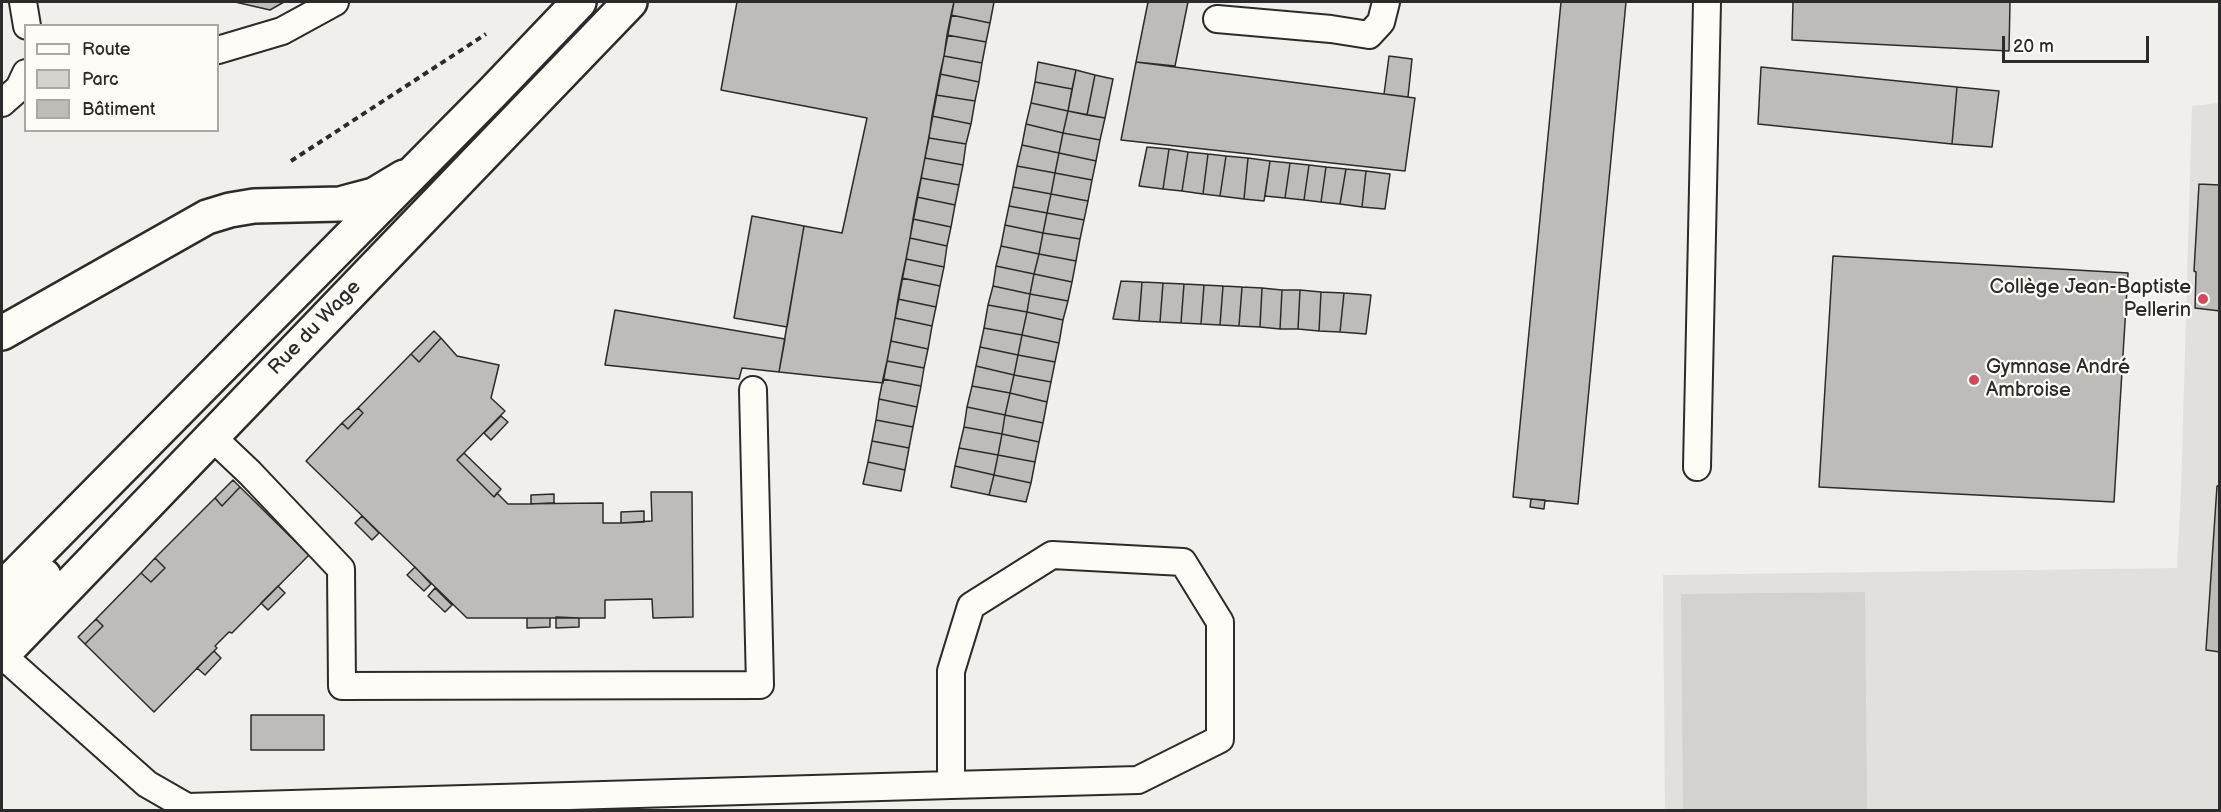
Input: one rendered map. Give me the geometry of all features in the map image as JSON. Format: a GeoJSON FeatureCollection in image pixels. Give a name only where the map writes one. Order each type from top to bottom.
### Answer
{"type":"FeatureCollection","features":[{"type":"Feature","properties":{"kind":"street","name":"Rue du Wage"},"geometry":{"type":"LineString","coordinates":[[2,589],[579,2]]}},
{"type":"Feature","properties":{"kind":"street","name":"Rue du Wage"},"geometry":{"type":"LineString","coordinates":[[2,655],[630,2]]}},
{"type":"Feature","properties":{"kind":"street"},"geometry":{"type":"LineString","coordinates":[[2,333],[207,218],[230,210],[254,206],[340,204],[364,199],[384,190],[420,166]]}},
{"type":"Feature","properties":{"kind":"street"},"geometry":{"type":"LineString","coordinates":[[2,621],[173,440],[210,378]]}},
{"type":"Feature","properties":{"kind":"lane"},"geometry":{"type":"LineString","coordinates":[[23,2],[27,24]]}},
{"type":"Feature","properties":{"kind":"lane"},"geometry":{"type":"LineString","coordinates":[[219,50],[282,31],[335,2]]}},
{"type":"Feature","properties":{"kind":"lane"},"geometry":{"type":"LineString","coordinates":[[1217,19],[1331,29],[1369,35],[1381,22],[1386,2]]}},
{"type":"Feature","properties":{"kind":"lane"},"geometry":{"type":"LineString","coordinates":[[1697,467],[1707,2]]}},
{"type":"Feature","properties":{"kind":"lane"},"geometry":{"type":"LineString","coordinates":[[2,103],[19,88],[24,77]]}},
{"type":"Feature","properties":{"kind":"lane"},"geometry":{"type":"LineString","coordinates":[[212,436],[341,569],[342,686],[760,685],[753,390]]}},
{"type":"Feature","properties":{"kind":"lane"},"geometry":{"type":"LineString","coordinates":[[2,655],[147,784],[187,807],[1137,780],[1220,739],[1220,622],[1183,562],[1052,555],[971,606],[951,671],[951,785]]}},
{"type":"Feature","properties":{"kind":"path"},"geometry":{"type":"LineString","coordinates":[[285,165],[493,30]]}},
{"type":"Feature","properties":{"kind":"shaded area","name":"Collège Jean-Baptiste Pellerin"},"geometry":{"type":"Polygon","coordinates":[[[2219,103],[2219,810],[1665,810],[1663,575],[2177,568],[2192,106],[2219,103]]]}},
{"type":"Feature","properties":{"kind":"green space"},"geometry":{"type":"Polygon","coordinates":[[[1865,592],[1867,810],[1683,810],[1681,594],[1865,592]]]}},
{"type":"Feature","properties":{"kind":"building"},"geometry":{"type":"Polygon","coordinates":[[[235,2],[284,2],[270,10],[235,2]]]}},
{"type":"Feature","properties":{"kind":"building"},"geometry":{"type":"Polygon","coordinates":[[[737,2],[954,2],[883,383],[779,372],[804,226],[842,233],[867,118],[721,90],[737,2]]]}},
{"type":"Feature","properties":{"kind":"building"},"geometry":{"type":"Polygon","coordinates":[[[954,2],[994,2],[990,23],[951,15],[954,2]]]}},
{"type":"Feature","properties":{"kind":"building"},"geometry":{"type":"Polygon","coordinates":[[[1148,2],[1188,2],[1175,66],[1136,62],[1148,2]]]}},
{"type":"Feature","properties":{"kind":"building"},"geometry":{"type":"Polygon","coordinates":[[[1561,2],[1626,2],[1578,504],[1513,497],[1561,2]]]}},
{"type":"Feature","properties":{"kind":"building"},"geometry":{"type":"Polygon","coordinates":[[[1793,2],[2010,2],[2009,51],[1792,40],[1793,2]]]}},
{"type":"Feature","properties":{"kind":"building"},"geometry":{"type":"Polygon","coordinates":[[[951,15],[990,23],[986,42],[947,35],[951,15]]]}},
{"type":"Feature","properties":{"kind":"building"},"geometry":{"type":"Polygon","coordinates":[[[947,35],[986,42],[982,63],[944,56],[947,35]]]}},
{"type":"Feature","properties":{"kind":"building"},"geometry":{"type":"Polygon","coordinates":[[[944,56],[982,63],[979,82],[940,74],[944,56]]]}},
{"type":"Feature","properties":{"kind":"building"},"geometry":{"type":"Polygon","coordinates":[[[1389,56],[1412,59],[1408,97],[1384,94],[1389,56]]]}},
{"type":"Feature","properties":{"kind":"building"},"geometry":{"type":"Polygon","coordinates":[[[1038,62],[1076,70],[1072,89],[1035,82],[1038,62]]]}},
{"type":"Feature","properties":{"kind":"building"},"geometry":{"type":"Polygon","coordinates":[[[1136,62],[1415,98],[1405,171],[1121,140],[1136,62]]]}},
{"type":"Feature","properties":{"kind":"building"},"geometry":{"type":"Polygon","coordinates":[[[1761,67],[1957,87],[1952,144],[1758,124],[1761,67]]]}},
{"type":"Feature","properties":{"kind":"building"},"geometry":{"type":"Polygon","coordinates":[[[1076,70],[1095,75],[1087,115],[1068,111],[1076,70]]]}},
{"type":"Feature","properties":{"kind":"building"},"geometry":{"type":"Polygon","coordinates":[[[940,74],[979,82],[975,101],[936,95],[940,74]]]}},
{"type":"Feature","properties":{"kind":"building"},"geometry":{"type":"Polygon","coordinates":[[[1095,75],[1113,79],[1105,118],[1087,115],[1095,75]]]}},
{"type":"Feature","properties":{"kind":"building"},"geometry":{"type":"Polygon","coordinates":[[[1035,82],[1072,89],[1068,111],[1031,103],[1035,82]]]}},
{"type":"Feature","properties":{"kind":"building"},"geometry":{"type":"Polygon","coordinates":[[[1957,87],[1999,91],[1992,147],[1952,144],[1957,87]]]}},
{"type":"Feature","properties":{"kind":"building"},"geometry":{"type":"Polygon","coordinates":[[[936,95],[975,101],[971,124],[932,116],[936,95]]]}},
{"type":"Feature","properties":{"kind":"building"},"geometry":{"type":"Polygon","coordinates":[[[1031,103],[1068,111],[1063,133],[1026,124],[1031,103]]]}},
{"type":"Feature","properties":{"kind":"building"},"geometry":{"type":"Polygon","coordinates":[[[1068,111],[1105,118],[1100,140],[1063,133],[1068,111]]]}},
{"type":"Feature","properties":{"kind":"building"},"geometry":{"type":"Polygon","coordinates":[[[932,116],[971,124],[966,144],[929,138],[932,116]]]}},
{"type":"Feature","properties":{"kind":"building"},"geometry":{"type":"Polygon","coordinates":[[[1026,124],[1063,133],[1059,153],[1022,145],[1026,124]]]}},
{"type":"Feature","properties":{"kind":"building"},"geometry":{"type":"Polygon","coordinates":[[[1063,133],[1100,140],[1096,161],[1059,153],[1063,133]]]}},
{"type":"Feature","properties":{"kind":"building"},"geometry":{"type":"Polygon","coordinates":[[[929,138],[966,144],[963,165],[925,158],[929,138]]]}},
{"type":"Feature","properties":{"kind":"building"},"geometry":{"type":"Polygon","coordinates":[[[1022,145],[1059,153],[1055,173],[1017,166],[1022,145]]]}},
{"type":"Feature","properties":{"kind":"building"},"geometry":{"type":"Polygon","coordinates":[[[1147,147],[1169,149],[1163,189],[1139,186],[1147,147]]]}},
{"type":"Feature","properties":{"kind":"building"},"geometry":{"type":"Polygon","coordinates":[[[1169,149],[1188,152],[1182,191],[1163,189],[1169,149]]]}},
{"type":"Feature","properties":{"kind":"building"},"geometry":{"type":"Polygon","coordinates":[[[1188,152],[1208,154],[1203,194],[1182,191],[1188,152]]]}},
{"type":"Feature","properties":{"kind":"building"},"geometry":{"type":"Polygon","coordinates":[[[1059,153],[1096,161],[1092,180],[1055,173],[1059,153]]]}},
{"type":"Feature","properties":{"kind":"building"},"geometry":{"type":"Polygon","coordinates":[[[1208,154],[1226,156],[1220,196],[1203,194],[1208,154]]]}},
{"type":"Feature","properties":{"kind":"building"},"geometry":{"type":"Polygon","coordinates":[[[1226,156],[1248,158],[1244,199],[1220,196],[1226,156]]]}},
{"type":"Feature","properties":{"kind":"building"},"geometry":{"type":"Polygon","coordinates":[[[925,158],[963,165],[959,185],[921,178],[925,158]]]}},
{"type":"Feature","properties":{"kind":"building"},"geometry":{"type":"Polygon","coordinates":[[[1248,158],[1270,161],[1264,201],[1244,199],[1248,158]]]}},
{"type":"Feature","properties":{"kind":"building"},"geometry":{"type":"Polygon","coordinates":[[[1270,161],[1290,163],[1285,198],[1265,196],[1270,161]]]}},
{"type":"Feature","properties":{"kind":"building"},"geometry":{"type":"Polygon","coordinates":[[[1290,163],[1309,165],[1304,200],[1285,198],[1290,163]]]}},
{"type":"Feature","properties":{"kind":"building"},"geometry":{"type":"Polygon","coordinates":[[[1309,165],[1326,167],[1321,202],[1304,200],[1309,165]]]}},
{"type":"Feature","properties":{"kind":"building"},"geometry":{"type":"Polygon","coordinates":[[[1017,166],[1055,173],[1051,194],[1013,187],[1017,166]]]}},
{"type":"Feature","properties":{"kind":"building"},"geometry":{"type":"Polygon","coordinates":[[[1326,167],[1346,169],[1340,204],[1321,202],[1326,167]]]}},
{"type":"Feature","properties":{"kind":"building"},"geometry":{"type":"Polygon","coordinates":[[[1346,169],[1366,171],[1362,207],[1340,204],[1346,169]]]}},
{"type":"Feature","properties":{"kind":"building"},"geometry":{"type":"Polygon","coordinates":[[[1366,171],[1390,174],[1385,209],[1362,207],[1366,171]]]}},
{"type":"Feature","properties":{"kind":"building"},"geometry":{"type":"Polygon","coordinates":[[[1055,173],[1092,180],[1088,201],[1051,194],[1055,173]]]}},
{"type":"Feature","properties":{"kind":"building"},"geometry":{"type":"Polygon","coordinates":[[[921,178],[959,185],[955,205],[917,197],[921,178]]]}},
{"type":"Feature","properties":{"kind":"building"},"geometry":{"type":"Polygon","coordinates":[[[2199,184],[2220,185],[2220,311],[2195,308],[2196,272],[2194,271],[2199,184]]]}},
{"type":"Feature","properties":{"kind":"building"},"geometry":{"type":"Polygon","coordinates":[[[1013,187],[1051,194],[1047,213],[1009,206],[1013,187]]]}},
{"type":"Feature","properties":{"kind":"building"},"geometry":{"type":"Polygon","coordinates":[[[1051,194],[1088,201],[1084,220],[1047,213],[1051,194]]]}},
{"type":"Feature","properties":{"kind":"building"},"geometry":{"type":"Polygon","coordinates":[[[917,197],[955,205],[951,227],[913,219],[917,197]]]}},
{"type":"Feature","properties":{"kind":"building"},"geometry":{"type":"Polygon","coordinates":[[[1009,206],[1047,213],[1043,233],[1005,225],[1009,206]]]}},
{"type":"Feature","properties":{"kind":"building"},"geometry":{"type":"Polygon","coordinates":[[[1047,213],[1084,220],[1080,239],[1043,233],[1047,213]]]}},
{"type":"Feature","properties":{"kind":"building"},"geometry":{"type":"Polygon","coordinates":[[[752,216],[804,226],[787,327],[734,318],[752,216]]]}},
{"type":"Feature","properties":{"kind":"building"},"geometry":{"type":"Polygon","coordinates":[[[913,219],[951,227],[947,246],[910,238],[913,219]]]}},
{"type":"Feature","properties":{"kind":"building"},"geometry":{"type":"Polygon","coordinates":[[[1005,225],[1043,233],[1039,254],[1001,246],[1005,225]]]}},
{"type":"Feature","properties":{"kind":"building"},"geometry":{"type":"Polygon","coordinates":[[[1043,233],[1080,239],[1076,261],[1039,254],[1043,233]]]}},
{"type":"Feature","properties":{"kind":"building"},"geometry":{"type":"Polygon","coordinates":[[[910,238],[947,246],[944,267],[906,259],[910,238]]]}},
{"type":"Feature","properties":{"kind":"building"},"geometry":{"type":"Polygon","coordinates":[[[1001,246],[1039,254],[1034,274],[996,266],[1001,246]]]}},
{"type":"Feature","properties":{"kind":"building"},"geometry":{"type":"Polygon","coordinates":[[[1039,254],[1076,261],[1072,282],[1034,274],[1039,254]]]}},
{"type":"Feature","properties":{"kind":"building","name":"Gymnase André Ambroise"},"geometry":{"type":"Polygon","coordinates":[[[1833,256],[2128,273],[2114,502],[1819,487],[1833,256]]]}},
{"type":"Feature","properties":{"kind":"building"},"geometry":{"type":"Polygon","coordinates":[[[906,259],[944,267],[940,286],[902,278],[906,259]]]}},
{"type":"Feature","properties":{"kind":"building"},"geometry":{"type":"Polygon","coordinates":[[[996,266],[1034,274],[1030,294],[993,286],[996,266]]]}},
{"type":"Feature","properties":{"kind":"building"},"geometry":{"type":"Polygon","coordinates":[[[1034,274],[1072,282],[1068,301],[1030,294],[1034,274]]]}},
{"type":"Feature","properties":{"kind":"building"},"geometry":{"type":"Polygon","coordinates":[[[902,278],[940,286],[936,307],[898,299],[902,278]]]}},
{"type":"Feature","properties":{"kind":"building"},"geometry":{"type":"Polygon","coordinates":[[[1121,281],[1142,282],[1139,321],[1113,319],[1121,281]]]}},
{"type":"Feature","properties":{"kind":"building"},"geometry":{"type":"Polygon","coordinates":[[[1142,282],[1163,283],[1160,322],[1139,321],[1142,282]]]}},
{"type":"Feature","properties":{"kind":"building"},"geometry":{"type":"Polygon","coordinates":[[[1163,283],[1184,284],[1181,323],[1160,322],[1163,283]]]}},
{"type":"Feature","properties":{"kind":"building"},"geometry":{"type":"Polygon","coordinates":[[[1184,284],[1204,285],[1201,324],[1181,323],[1184,284]]]}},
{"type":"Feature","properties":{"kind":"building"},"geometry":{"type":"Polygon","coordinates":[[[1204,285],[1223,286],[1220,325],[1201,324],[1204,285]]]}},
{"type":"Feature","properties":{"kind":"building"},"geometry":{"type":"Polygon","coordinates":[[[993,286],[1030,294],[1027,312],[988,305],[993,286]]]}},
{"type":"Feature","properties":{"kind":"building"},"geometry":{"type":"Polygon","coordinates":[[[1223,286],[1242,287],[1239,326],[1220,325],[1223,286]]]}},
{"type":"Feature","properties":{"kind":"building"},"geometry":{"type":"Polygon","coordinates":[[[1242,287],[1262,288],[1260,327],[1239,326],[1242,287]]]}},
{"type":"Feature","properties":{"kind":"building"},"geometry":{"type":"Polygon","coordinates":[[[1262,288],[1282,290],[1280,329],[1260,327],[1262,288]]]}},
{"type":"Feature","properties":{"kind":"building"},"geometry":{"type":"Polygon","coordinates":[[[1282,290],[1300,290],[1298,329],[1280,329],[1282,290]]]}},
{"type":"Feature","properties":{"kind":"building"},"geometry":{"type":"Polygon","coordinates":[[[1300,290],[1321,292],[1319,331],[1298,329],[1300,290]]]}},
{"type":"Feature","properties":{"kind":"building"},"geometry":{"type":"Polygon","coordinates":[[[1321,292],[1344,293],[1340,332],[1319,331],[1321,292]]]}},
{"type":"Feature","properties":{"kind":"building"},"geometry":{"type":"Polygon","coordinates":[[[1344,293],[1371,295],[1366,334],[1340,332],[1344,293]]]}},
{"type":"Feature","properties":{"kind":"building"},"geometry":{"type":"Polygon","coordinates":[[[1030,294],[1068,301],[1063,320],[1027,312],[1030,294]]]}},
{"type":"Feature","properties":{"kind":"building"},"geometry":{"type":"Polygon","coordinates":[[[898,299],[936,307],[932,326],[895,318],[898,299]]]}},
{"type":"Feature","properties":{"kind":"building"},"geometry":{"type":"Polygon","coordinates":[[[988,305],[1027,312],[1022,335],[984,328],[988,305]]]}},
{"type":"Feature","properties":{"kind":"building"},"geometry":{"type":"Polygon","coordinates":[[[615,310],[785,339],[779,372],[742,368],[739,379],[605,365],[615,310]]]}},
{"type":"Feature","properties":{"kind":"building"},"geometry":{"type":"Polygon","coordinates":[[[1027,312],[1063,320],[1059,343],[1022,335],[1027,312]]]}},
{"type":"Feature","properties":{"kind":"building"},"geometry":{"type":"Polygon","coordinates":[[[895,318],[932,326],[928,349],[891,341],[895,318]]]}},
{"type":"Feature","properties":{"kind":"building"},"geometry":{"type":"Polygon","coordinates":[[[984,328],[1022,335],[1018,355],[980,347],[984,328]]]}},
{"type":"Feature","properties":{"kind":"building"},"geometry":{"type":"Polygon","coordinates":[[[434,331],[441,338],[419,362],[411,354],[434,331]]]}},
{"type":"Feature","properties":{"kind":"building"},"geometry":{"type":"Polygon","coordinates":[[[1022,335],[1059,343],[1055,362],[1018,355],[1022,335]]]}},
{"type":"Feature","properties":{"kind":"building"},"geometry":{"type":"Polygon","coordinates":[[[441,338],[457,356],[499,365],[491,398],[505,411],[457,460],[494,497],[497,493],[508,504],[603,503],[603,523],[621,523],[652,521],[651,492],[692,492],[693,617],[653,618],[652,599],[605,600],[605,618],[467,618],[306,461],[342,423],[348,429],[363,413],[358,408],[411,354],[419,362],[441,338]]]}},
{"type":"Feature","properties":{"kind":"building"},"geometry":{"type":"Polygon","coordinates":[[[891,341],[928,349],[924,368],[887,361],[891,341]]]}},
{"type":"Feature","properties":{"kind":"building"},"geometry":{"type":"Polygon","coordinates":[[[980,347],[1018,355],[1014,375],[976,366],[980,347]]]}},
{"type":"Feature","properties":{"kind":"building"},"geometry":{"type":"Polygon","coordinates":[[[1018,355],[1055,362],[1051,382],[1014,375],[1018,355]]]}},
{"type":"Feature","properties":{"kind":"building"},"geometry":{"type":"Polygon","coordinates":[[[887,361],[924,368],[921,386],[883,379],[887,361]]]}},
{"type":"Feature","properties":{"kind":"building"},"geometry":{"type":"Polygon","coordinates":[[[976,366],[1014,375],[1010,393],[972,386],[976,366]]]}},
{"type":"Feature","properties":{"kind":"building"},"geometry":{"type":"Polygon","coordinates":[[[1014,375],[1051,382],[1047,402],[1010,393],[1014,375]]]}},
{"type":"Feature","properties":{"kind":"building"},"geometry":{"type":"Polygon","coordinates":[[[883,379],[921,386],[917,407],[879,399],[883,379]]]}},
{"type":"Feature","properties":{"kind":"building"},"geometry":{"type":"Polygon","coordinates":[[[972,386],[1010,393],[1005,415],[967,407],[972,386]]]}},
{"type":"Feature","properties":{"kind":"building"},"geometry":{"type":"Polygon","coordinates":[[[1010,393],[1047,402],[1043,423],[1005,415],[1010,393]]]}},
{"type":"Feature","properties":{"kind":"building"},"geometry":{"type":"Polygon","coordinates":[[[879,399],[917,407],[913,427],[876,420],[879,399]]]}},
{"type":"Feature","properties":{"kind":"building"},"geometry":{"type":"Polygon","coordinates":[[[967,407],[1005,415],[1002,434],[964,427],[967,407]]]}},
{"type":"Feature","properties":{"kind":"building"},"geometry":{"type":"Polygon","coordinates":[[[358,408],[363,413],[348,429],[342,423],[358,408]]]}},
{"type":"Feature","properties":{"kind":"building"},"geometry":{"type":"Polygon","coordinates":[[[1005,415],[1043,423],[1039,442],[1002,434],[1005,415]]]}},
{"type":"Feature","properties":{"kind":"building"},"geometry":{"type":"Polygon","coordinates":[[[501,416],[508,422],[491,440],[484,433],[501,416]]]}},
{"type":"Feature","properties":{"kind":"building"},"geometry":{"type":"Polygon","coordinates":[[[876,420],[913,427],[909,448],[872,441],[876,420]]]}},
{"type":"Feature","properties":{"kind":"building"},"geometry":{"type":"Polygon","coordinates":[[[964,427],[1002,434],[998,455],[959,448],[964,427]]]}},
{"type":"Feature","properties":{"kind":"building"},"geometry":{"type":"Polygon","coordinates":[[[1002,434],[1039,442],[1035,462],[998,455],[1002,434]]]}},
{"type":"Feature","properties":{"kind":"building"},"geometry":{"type":"Polygon","coordinates":[[[872,441],[909,448],[905,470],[868,462],[872,441]]]}},
{"type":"Feature","properties":{"kind":"building"},"geometry":{"type":"Polygon","coordinates":[[[959,448],[998,455],[994,475],[955,466],[959,448]]]}},
{"type":"Feature","properties":{"kind":"building"},"geometry":{"type":"Polygon","coordinates":[[[464,453],[501,489],[494,497],[457,460],[464,453]]]}},
{"type":"Feature","properties":{"kind":"building"},"geometry":{"type":"Polygon","coordinates":[[[998,455],[1035,462],[1031,483],[994,475],[998,455]]]}},
{"type":"Feature","properties":{"kind":"building"},"geometry":{"type":"Polygon","coordinates":[[[868,462],[905,470],[901,491],[863,484],[868,462]]]}},
{"type":"Feature","properties":{"kind":"building"},"geometry":{"type":"Polygon","coordinates":[[[955,466],[994,475],[989,495],[951,487],[955,466]]]}},
{"type":"Feature","properties":{"kind":"building"},"geometry":{"type":"Polygon","coordinates":[[[994,475],[1031,483],[1026,502],[989,495],[994,475]]]}},
{"type":"Feature","properties":{"kind":"building"},"geometry":{"type":"Polygon","coordinates":[[[233,480],[240,487],[222,506],[215,498],[233,480]]]}},
{"type":"Feature","properties":{"kind":"building"},"geometry":{"type":"Polygon","coordinates":[[[2217,486],[2220,486],[2220,652],[2206,650],[2217,486]]]}},
{"type":"Feature","properties":{"kind":"building"},"geometry":{"type":"Polygon","coordinates":[[[240,487],[309,555],[232,633],[229,632],[215,646],[217,648],[154,712],[85,644],[103,626],[96,619],[141,573],[151,582],[165,568],[155,558],[215,498],[222,506],[240,487]]]}},
{"type":"Feature","properties":{"kind":"building"},"geometry":{"type":"Polygon","coordinates":[[[554,494],[554,503],[531,504],[531,495],[554,494]]]}},
{"type":"Feature","properties":{"kind":"building"},"geometry":{"type":"Polygon","coordinates":[[[1531,499],[1545,500],[1544,509],[1530,507],[1531,499]]]}},
{"type":"Feature","properties":{"kind":"building"},"geometry":{"type":"Polygon","coordinates":[[[644,511],[644,522],[621,523],[621,512],[644,511]]]}},
{"type":"Feature","properties":{"kind":"building"},"geometry":{"type":"Polygon","coordinates":[[[362,516],[379,533],[372,540],[355,523],[362,516]]]}},
{"type":"Feature","properties":{"kind":"building"},"geometry":{"type":"Polygon","coordinates":[[[155,558],[165,568],[151,582],[141,573],[155,558]]]}},
{"type":"Feature","properties":{"kind":"building"},"geometry":{"type":"Polygon","coordinates":[[[415,567],[431,584],[424,591],[407,575],[415,567]]]}},
{"type":"Feature","properties":{"kind":"building"},"geometry":{"type":"Polygon","coordinates":[[[278,586],[285,593],[268,610],[261,603],[278,586]]]}},
{"type":"Feature","properties":{"kind":"building"},"geometry":{"type":"Polygon","coordinates":[[[435,588],[452,605],[445,612],[428,596],[435,588]]]}},
{"type":"Feature","properties":{"kind":"building"},"geometry":{"type":"Polygon","coordinates":[[[556,617],[579,618],[579,627],[556,628],[556,617]]]}},
{"type":"Feature","properties":{"kind":"building"},"geometry":{"type":"Polygon","coordinates":[[[527,618],[550,618],[550,627],[527,628],[527,618]]]}},
{"type":"Feature","properties":{"kind":"building"},"geometry":{"type":"Polygon","coordinates":[[[96,619],[103,626],[85,644],[78,637],[96,619]]]}},
{"type":"Feature","properties":{"kind":"building"},"geometry":{"type":"Polygon","coordinates":[[[214,651],[221,658],[205,675],[197,668],[214,651]]]}},
{"type":"Feature","properties":{"kind":"building"},"geometry":{"type":"Polygon","coordinates":[[[251,715],[324,715],[324,750],[251,750],[251,715]]]}},
{"type":"Feature","properties":{"kind":"place","name":"Collège Jean-Baptiste Pellerin"},"geometry":{"type":"Point","coordinates":[2203,299]}},
{"type":"Feature","properties":{"kind":"place","name":"Gymnase André Ambroise"},"geometry":{"type":"Point","coordinates":[1974,380]}}]}
